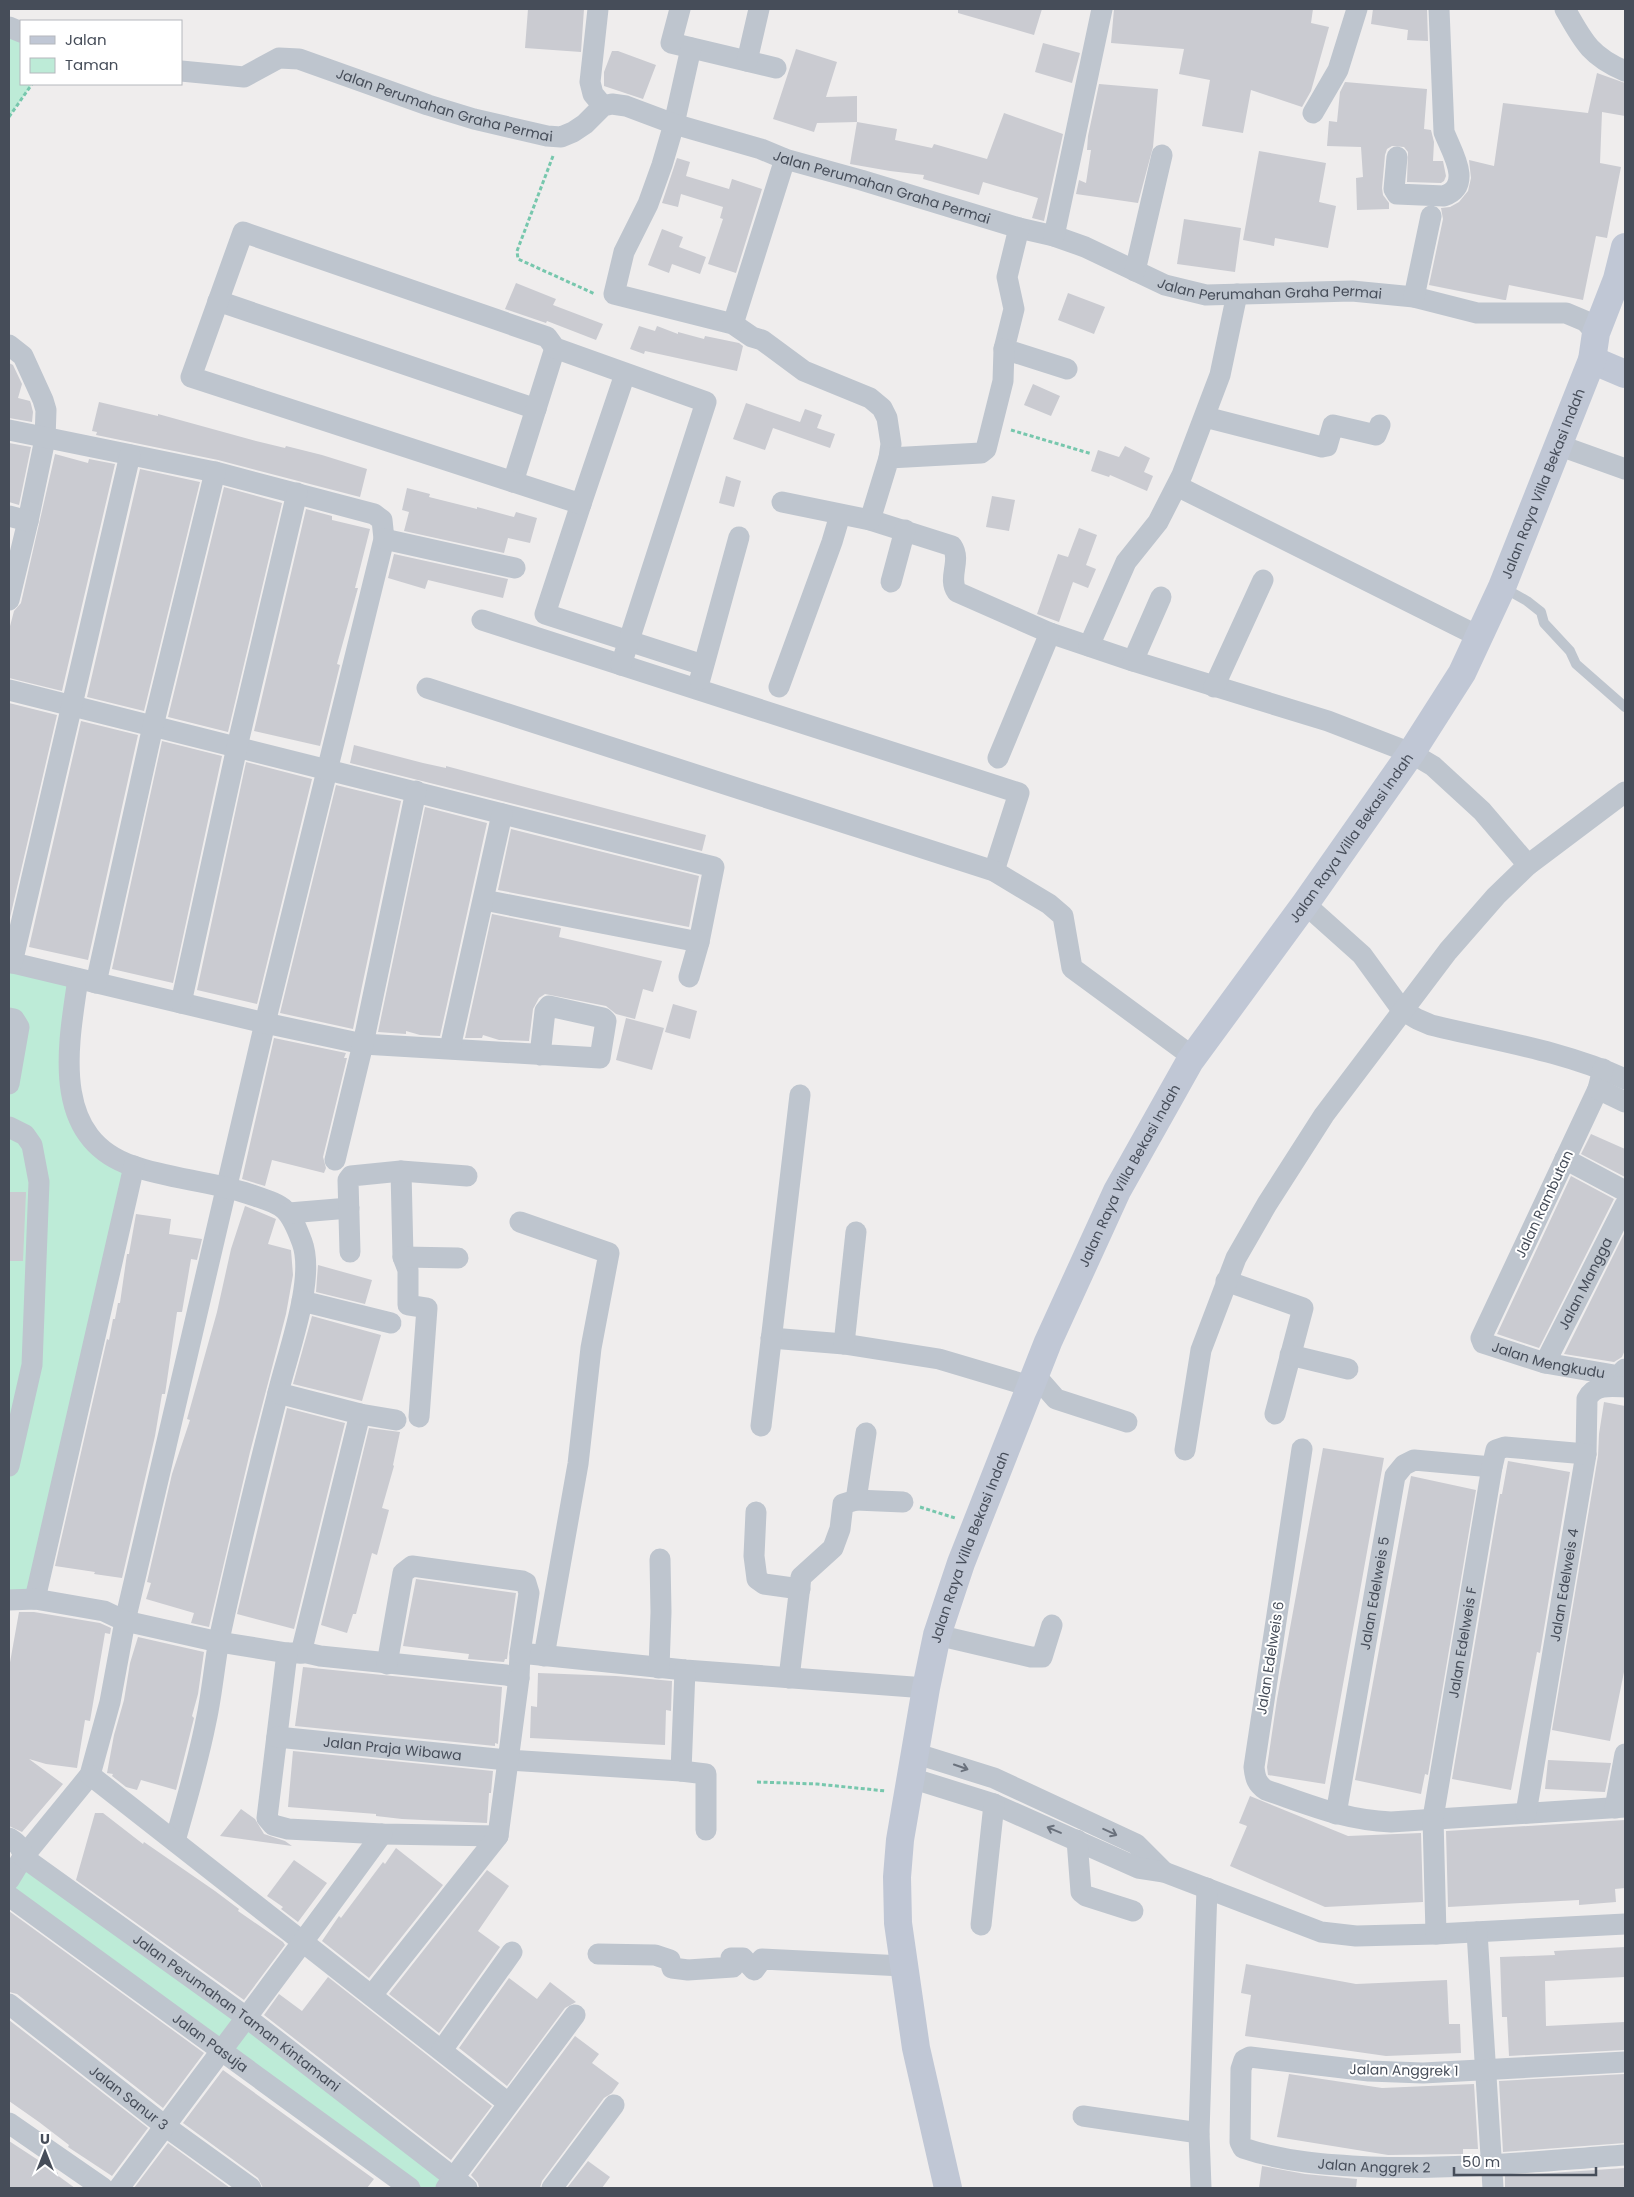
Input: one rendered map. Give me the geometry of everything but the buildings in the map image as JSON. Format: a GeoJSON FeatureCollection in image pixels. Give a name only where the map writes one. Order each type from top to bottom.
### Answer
{"type":"FeatureCollection","features":[{"type":"Feature","properties":{"kind":"main road","name":"Jalan Raya Villa Bekasi Indah"},"geometry":{"type":"LineString","coordinates":[[948,2188],[916,2048],[898,1923],[897,1877],[900,1840],[926,1688],[937,1635],[961,1563],[1032,1381],[1117,1191],[1193,1058],[1412,753],[1462,673],[1502,588],[1592,360],[1596,333],[1617,278],[1625,247]]}},
{"type":"Feature","properties":{"kind":"main road"},"geometry":{"type":"LineString","coordinates":[[1592,360],[1625,374]]}},
{"type":"Feature","properties":{"kind":"street"},"geometry":{"type":"LineString","coordinates":[[598,9],[590,82],[593,94],[603,106]]}},
{"type":"Feature","properties":{"kind":"street"},"geometry":{"type":"LineString","coordinates":[[680,9],[671,43],[776,68]]}},
{"type":"Feature","properties":{"kind":"street"},"geometry":{"type":"LineString","coordinates":[[747,61],[759,9]]}},
{"type":"Feature","properties":{"kind":"street"},"geometry":{"type":"LineString","coordinates":[[1054,236],[1102,9]]}},
{"type":"Feature","properties":{"kind":"street"},"geometry":{"type":"LineString","coordinates":[[1313,113],[1338,70],[1357,9]]}},
{"type":"Feature","properties":{"kind":"street"},"geometry":{"type":"LineString","coordinates":[[1397,157],[1394,189],[1397,194],[1444,196],[1450,194],[1456,187],[1460,171],[1457,158],[1451,151],[1444,132],[1439,9]]}},
{"type":"Feature","properties":{"kind":"street"},"geometry":{"type":"LineString","coordinates":[[1565,9],[1585,45],[1602,60],[1625,71]]}},
{"type":"Feature","properties":{"kind":"street"},"geometry":{"type":"LineString","coordinates":[[692,48],[662,165],[648,204],[624,252],[614,294],[733,324],[752,337],[762,340],[804,371],[870,398],[882,408],[890,432],[889,458],[870,520]]}},
{"type":"Feature","properties":{"kind":"street","name":"Jalan Perumahan Graha Permai"},"geometry":{"type":"LineString","coordinates":[[182,71],[244,77],[279,58],[299,59],[386,91],[474,119],[526,133],[561,137],[585,124],[603,106],[612,104],[626,106],[674,124],[761,149],[785,159],[1019,228],[1054,236],[1085,247],[1165,286],[1206,295],[1352,291],[1414,297],[1477,313],[1566,314],[1585,321],[1596,333]]}},
{"type":"Feature","properties":{"kind":"street"},"geometry":{"type":"LineString","coordinates":[[1135,271],[1162,155]]}},
{"type":"Feature","properties":{"kind":"street"},"geometry":{"type":"LineString","coordinates":[[733,324],[785,159]]}},
{"type":"Feature","properties":{"kind":"street"},"geometry":{"type":"LineString","coordinates":[[1414,297],[1431,216]]}},
{"type":"Feature","properties":{"kind":"street"},"geometry":{"type":"LineString","coordinates":[[889,458],[984,452],[986,449],[1004,381],[1004,349],[1014,309],[1007,277],[1019,228]]}},
{"type":"Feature","properties":{"kind":"street"},"geometry":{"type":"LineString","coordinates":[[581,504],[191,377],[242,232],[547,337],[555,348],[706,402],[621,664]]}},
{"type":"Feature","properties":{"kind":"street"},"geometry":{"type":"LineString","coordinates":[[1089,646],[1126,562],[1158,522],[1177,486],[1220,375],[1237,294]]}},
{"type":"Feature","properties":{"kind":"street"},"geometry":{"type":"LineString","coordinates":[[218,301],[536,409]]}},
{"type":"Feature","properties":{"kind":"street"},"geometry":{"type":"LineString","coordinates":[[9,345],[23,356],[46,410],[46,439],[19,518],[9,600]]}},
{"type":"Feature","properties":{"kind":"street"},"geometry":{"type":"LineString","coordinates":[[513,482],[555,348]]}},
{"type":"Feature","properties":{"kind":"street"},"geometry":{"type":"LineString","coordinates":[[1004,349],[1067,370]]}},
{"type":"Feature","properties":{"kind":"street"},"geometry":{"type":"LineString","coordinates":[[625,374],[545,614],[703,665]]}},
{"type":"Feature","properties":{"kind":"street"},"geometry":{"type":"LineString","coordinates":[[1205,417],[1322,448],[1327,446],[1332,427],[1336,424],[1376,435],[1380,426]]}},
{"type":"Feature","properties":{"kind":"street"},"geometry":{"type":"LineString","coordinates":[[9,430],[215,472],[380,517],[384,523],[384,539],[265,1023],[125,1621],[110,1702],[90,1775],[23,1856],[9,1880]]}},
{"type":"Feature","properties":{"kind":"street"},"geometry":{"type":"LineString","coordinates":[[1558,445],[1625,469]]}},
{"type":"Feature","properties":{"kind":"street"},"geometry":{"type":"LineString","coordinates":[[130,455],[11,962],[265,1023],[363,1044],[540,1055]]}},
{"type":"Feature","properties":{"kind":"street"},"geometry":{"type":"LineString","coordinates":[[175,1841],[206,1722],[219,1642],[278,1392],[302,1301],[306,1259],[302,1242],[289,1213],[282,1206],[228,1186],[134,1166],[107,1154],[97,1146],[78,1118],[71,1095],[68,1069],[70,1033],[87,981],[153,726],[215,472]]}},
{"type":"Feature","properties":{"kind":"street"},"geometry":{"type":"LineString","coordinates":[[1177,486],[1480,637]]}},
{"type":"Feature","properties":{"kind":"street"},"geometry":{"type":"LineString","coordinates":[[181,1003],[237,747],[297,493]]}},
{"type":"Feature","properties":{"kind":"street"},"geometry":{"type":"LineString","coordinates":[[782,502],[870,520],[952,546],[957,557],[953,581],[957,592],[1050,633],[1133,661],[1328,721],[1412,753],[1433,766],[1482,811],[1528,865]]}},
{"type":"Feature","properties":{"kind":"street"},"geometry":{"type":"LineString","coordinates":[[779,687],[840,515]]}},
{"type":"Feature","properties":{"kind":"street"},"geometry":{"type":"LineString","coordinates":[[891,582],[905,530]]}},
{"type":"Feature","properties":{"kind":"street"},"geometry":{"type":"LineString","coordinates":[[697,689],[739,537]]}},
{"type":"Feature","properties":{"kind":"street"},"geometry":{"type":"LineString","coordinates":[[384,539],[515,568]]}},
{"type":"Feature","properties":{"kind":"street"},"geometry":{"type":"LineString","coordinates":[[1214,686],[1263,580]]}},
{"type":"Feature","properties":{"kind":"street"},"geometry":{"type":"LineString","coordinates":[[1133,661],[1161,597]]}},
{"type":"Feature","properties":{"kind":"street"},"geometry":{"type":"LineString","coordinates":[[482,620],[1019,793],[994,871]]}},
{"type":"Feature","properties":{"kind":"street"},"geometry":{"type":"LineString","coordinates":[[998,758],[1050,633]]}},
{"type":"Feature","properties":{"kind":"street"},"geometry":{"type":"LineString","coordinates":[[427,688],[994,871],[1049,904],[1063,916],[1072,968],[1193,1058]]}},
{"type":"Feature","properties":{"kind":"street"},"geometry":{"type":"LineString","coordinates":[[9,690],[714,867],[699,942],[689,977]]}},
{"type":"Feature","properties":{"kind":"street"},"geometry":{"type":"LineString","coordinates":[[335,1160],[363,1044],[416,791]]}},
{"type":"Feature","properties":{"kind":"street"},"geometry":{"type":"LineString","coordinates":[[1185,1450],[1201,1350],[1226,1282],[1236,1258],[1267,1204],[1324,1115],[1448,951],[1496,896],[1528,865],[1621,800]]}},
{"type":"Feature","properties":{"kind":"street"},"geometry":{"type":"LineString","coordinates":[[450,1048],[502,814]]}},
{"type":"Feature","properties":{"kind":"street"},"geometry":{"type":"LineString","coordinates":[[484,900],[699,942]]}},
{"type":"Feature","properties":{"kind":"street"},"geometry":{"type":"LineString","coordinates":[[1305,904],[1362,955],[1402,1010],[1416,1019],[1431,1025],[1520,1044],[1600,1079],[1625,1102]]}},
{"type":"Feature","properties":{"kind":"street"},"geometry":{"type":"LineString","coordinates":[[9,1018],[17,1022],[19,1032],[9,1084]]}},
{"type":"Feature","properties":{"kind":"street"},"geometry":{"type":"LineString","coordinates":[[1600,1079],[1625,1079]]}},
{"type":"Feature","properties":{"kind":"street","name":"Jalan Rambutan"},"geometry":{"type":"LineString","coordinates":[[1481,1337],[1565,1159],[1600,1079]]}},
{"type":"Feature","properties":{"kind":"street"},"geometry":{"type":"LineString","coordinates":[[761,1426],[800,1095]]}},
{"type":"Feature","properties":{"kind":"street"},"geometry":{"type":"LineString","coordinates":[[9,1127],[25,1135],[32,1145],[39,1182],[32,1365],[9,1466]]}},
{"type":"Feature","properties":{"kind":"street"},"geometry":{"type":"LineString","coordinates":[[1565,1159],[1625,1192]]}},
{"type":"Feature","properties":{"kind":"street"},"geometry":{"type":"LineString","coordinates":[[35,1599],[134,1166]]}},
{"type":"Feature","properties":{"kind":"street"},"geometry":{"type":"LineString","coordinates":[[350,1252],[348,1180],[351,1176],[401,1171],[467,1176]]}},
{"type":"Feature","properties":{"kind":"street"},"geometry":{"type":"LineString","coordinates":[[401,1171],[403,1257],[408,1270],[408,1305],[427,1308],[420,1417]]}},
{"type":"Feature","properties":{"kind":"street","name":"Jalan Mangga"},"geometry":{"type":"LineString","coordinates":[[1545,1363],[1625,1205]]}},
{"type":"Feature","properties":{"kind":"street"},"geometry":{"type":"LineString","coordinates":[[289,1213],[349,1208]]}},
{"type":"Feature","properties":{"kind":"street"},"geometry":{"type":"LineString","coordinates":[[520,1222],[609,1253],[591,1348],[578,1464],[544,1656]]}},
{"type":"Feature","properties":{"kind":"street"},"geometry":{"type":"LineString","coordinates":[[844,1344],[856,1232]]}},
{"type":"Feature","properties":{"kind":"street"},"geometry":{"type":"LineString","coordinates":[[403,1257],[458,1258]]}},
{"type":"Feature","properties":{"kind":"street"},"geometry":{"type":"LineString","coordinates":[[1226,1282],[1303,1308],[1276,1414]]}},
{"type":"Feature","properties":{"kind":"street"},"geometry":{"type":"LineString","coordinates":[[302,1301],[391,1323]]}},
{"type":"Feature","properties":{"kind":"street","name":"Jalan Mengkudu"},"geometry":{"type":"LineString","coordinates":[[1481,1337],[1483,1343],[1545,1363],[1623,1377]]}},
{"type":"Feature","properties":{"kind":"street"},"geometry":{"type":"LineString","coordinates":[[772,1338],[844,1344],[939,1358],[1032,1381],[1056,1399],[1127,1422]]}},
{"type":"Feature","properties":{"kind":"street"},"geometry":{"type":"LineString","coordinates":[[1290,1355],[1348,1369]]}},
{"type":"Feature","properties":{"kind":"street","name":"Jalan Edelweis 4"},"geometry":{"type":"LineString","coordinates":[[1526,1813],[1586,1454],[1586,1404],[1589,1395],[1623,1377]]}},
{"type":"Feature","properties":{"kind":"street"},"geometry":{"type":"LineString","coordinates":[[278,1392],[360,1414],[396,1420]]}},
{"type":"Feature","properties":{"kind":"street"},"geometry":{"type":"LineString","coordinates":[[360,1414],[294,1653],[277,1737],[267,1818],[273,1825],[288,1828],[382,1834],[498,1836]]}},
{"type":"Feature","properties":{"kind":"street"},"geometry":{"type":"LineString","coordinates":[[856,1500],[866,1433]]}},
{"type":"Feature","properties":{"kind":"street","name":"Jalan Edelweis F"},"geometry":{"type":"LineString","coordinates":[[1436,1934],[1433,1818],[1496,1450],[1502,1447],[1586,1454]]}},
{"type":"Feature","properties":{"kind":"street","name":"Jalan Edelweis 6"},"geometry":{"type":"LineString","coordinates":[[1302,1448],[1255,1757],[1254,1774],[1259,1785],[1266,1790],[1336,1814],[1363,1820],[1391,1822],[1620,1808]]}},
{"type":"Feature","properties":{"kind":"street","name":"Jalan Edelweis 5"},"geometry":{"type":"LineString","coordinates":[[1336,1814],[1395,1476],[1404,1465],[1414,1460],[1492,1467]]}},
{"type":"Feature","properties":{"kind":"street"},"geometry":{"type":"LineString","coordinates":[[789,1678],[801,1576],[826,1556],[837,1541],[843,1504],[856,1500],[903,1502]]}},
{"type":"Feature","properties":{"kind":"street"},"geometry":{"type":"LineString","coordinates":[[756,1512],[754,1556],[757,1579],[764,1584],[800,1588]]}},
{"type":"Feature","properties":{"kind":"street"},"geometry":{"type":"LineString","coordinates":[[659,1668],[660,1559]]}},
{"type":"Feature","properties":{"kind":"street"},"geometry":{"type":"LineString","coordinates":[[372,1995],[498,1836],[529,1593],[526,1583],[412,1566],[403,1573],[387,1664]]}},
{"type":"Feature","properties":{"kind":"street"},"geometry":{"type":"LineString","coordinates":[[9,1600],[35,1599],[104,1612],[125,1621],[219,1642],[294,1653],[506,1675],[519,1678]]}},
{"type":"Feature","properties":{"kind":"street"},"geometry":{"type":"LineString","coordinates":[[937,1635],[1031,1657],[1042,1657],[1052,1625]]}},
{"type":"Feature","properties":{"kind":"street"},"geometry":{"type":"LineString","coordinates":[[520,1653],[659,1668],[926,1688]]}},
{"type":"Feature","properties":{"kind":"street"},"geometry":{"type":"LineString","coordinates":[[681,1771],[685,1670]]}},
{"type":"Feature","properties":{"kind":"street","name":"Jalan Praja Wibawa"},"geometry":{"type":"LineString","coordinates":[[277,1737],[507,1760],[706,1774],[706,1830]]}},
{"type":"Feature","properties":{"kind":"street"},"geometry":{"type":"LineString","coordinates":[[1620,1808],[1625,1754]]}},
{"type":"Feature","properties":{"kind":"street"},"geometry":{"type":"LineString","coordinates":[[90,1775],[508,2102]]}},
{"type":"Feature","properties":{"kind":"street"},"geometry":{"type":"LineString","coordinates":[[911,1775],[994,1804],[1138,1868],[1164,1872],[1321,1932],[1356,1936],[1436,1934],[1625,1924]]}},
{"type":"Feature","properties":{"kind":"street"},"geometry":{"type":"LineString","coordinates":[[911,1775],[994,1778],[1136,1844],[1164,1872]]}},
{"type":"Feature","properties":{"kind":"street"},"geometry":{"type":"LineString","coordinates":[[982,1925],[994,1804]]}},
{"type":"Feature","properties":{"kind":"street"},"geometry":{"type":"LineString","coordinates":[[119,2188],[223,2051],[246,2017],[303,1943],[382,1834]]}},
{"type":"Feature","properties":{"kind":"street","name":"Jalan Perumahan Taman Kintamani"},"geometry":{"type":"LineString","coordinates":[[9,1838],[18,1844],[23,1856],[246,2017],[455,2185]]}},
{"type":"Feature","properties":{"kind":"street"},"geometry":{"type":"LineString","coordinates":[[1077,1840],[1081,1892],[1086,1896],[1132,1911]]}},
{"type":"Feature","properties":{"kind":"street"},"geometry":{"type":"LineString","coordinates":[[1201,2188],[1199,2133],[1207,1888]]}},
{"type":"Feature","properties":{"kind":"street","name":"Jalan Pasuja"},"geometry":{"type":"LineString","coordinates":[[9,1896],[13,1901],[410,2188]]}},
{"type":"Feature","properties":{"kind":"street"},"geometry":{"type":"LineString","coordinates":[[1477,1932],[1493,2188]]}},
{"type":"Feature","properties":{"kind":"street"},"geometry":{"type":"LineString","coordinates":[[442,2050],[512,1952]]}},
{"type":"Feature","properties":{"kind":"street"},"geometry":{"type":"LineString","coordinates":[[598,1954],[655,1955],[670,1960],[672,1968],[688,1970],[733,1967],[731,1958],[743,1958],[754,1970],[762,1959],[903,1966]]}},
{"type":"Feature","properties":{"kind":"street","name":"Jalan Sanur 3"},"geometry":{"type":"LineString","coordinates":[[9,2004],[165,2126],[251,2188]]}},
{"type":"Feature","properties":{"kind":"street"},"geometry":{"type":"LineString","coordinates":[[455,2185],[508,2102],[575,2015]]}},
{"type":"Feature","properties":{"kind":"street","name":"Jalan Anggrek 1"},"geometry":{"type":"LineString","coordinates":[[1243,2148],[1240,2144],[1241,2069],[1242,2062],[1247,2058],[1369,2071],[1423,2073],[1625,2062]]}},
{"type":"Feature","properties":{"kind":"street"},"geometry":{"type":"LineString","coordinates":[[552,2188],[614,2105]]}},
{"type":"Feature","properties":{"kind":"street"},"geometry":{"type":"LineString","coordinates":[[1083,2116],[1199,2133]]}},
{"type":"Feature","properties":{"kind":"street"},"geometry":{"type":"LineString","coordinates":[[9,2123],[103,2188]]}},
{"type":"Feature","properties":{"kind":"street","name":"Jalan Anggrek 2"},"geometry":{"type":"LineString","coordinates":[[1243,2148],[1289,2160],[1338,2166],[1401,2168],[1492,2165],[1625,2155]]}},
{"type":"Feature","properties":{"kind":"lane"},"geometry":{"type":"LineString","coordinates":[[1502,588],[1527,601],[1541,612],[1544,623],[1570,651],[1576,664],[1625,707]]}},
{"type":"Feature","properties":{"kind":"path"},"geometry":{"type":"LineString","coordinates":[[9,117],[31,85]]}},
{"type":"Feature","properties":{"kind":"path"},"geometry":{"type":"LineString","coordinates":[[561,137],[517,252],[518,259],[601,296],[608,297],[614,294]]}},
{"type":"Feature","properties":{"kind":"path"},"geometry":{"type":"LineString","coordinates":[[994,424],[1092,454]]}},
{"type":"Feature","properties":{"kind":"path"},"geometry":{"type":"LineString","coordinates":[[903,1502],[977,1525]]}},
{"type":"Feature","properties":{"kind":"path"},"geometry":{"type":"LineString","coordinates":[[757,1782],[817,1784],[911,1775]]}},
{"type":"Feature","properties":{"kind":"green space"},"geometry":{"type":"Polygon","coordinates":[[[9,25],[20,30],[20,85],[31,85],[9,117],[9,25]]]}},
{"type":"Feature","properties":{"kind":"green space"},"geometry":{"type":"Polygon","coordinates":[[[9,962],[78,979],[79,1118],[134,1166],[35,1599],[9,1600],[9,962]]]}},
{"type":"Feature","properties":{"kind":"green space"},"geometry":{"type":"Polygon","coordinates":[[[23,1857],[467,2188],[410,2188],[9,1896],[23,1857]]]}}]}
